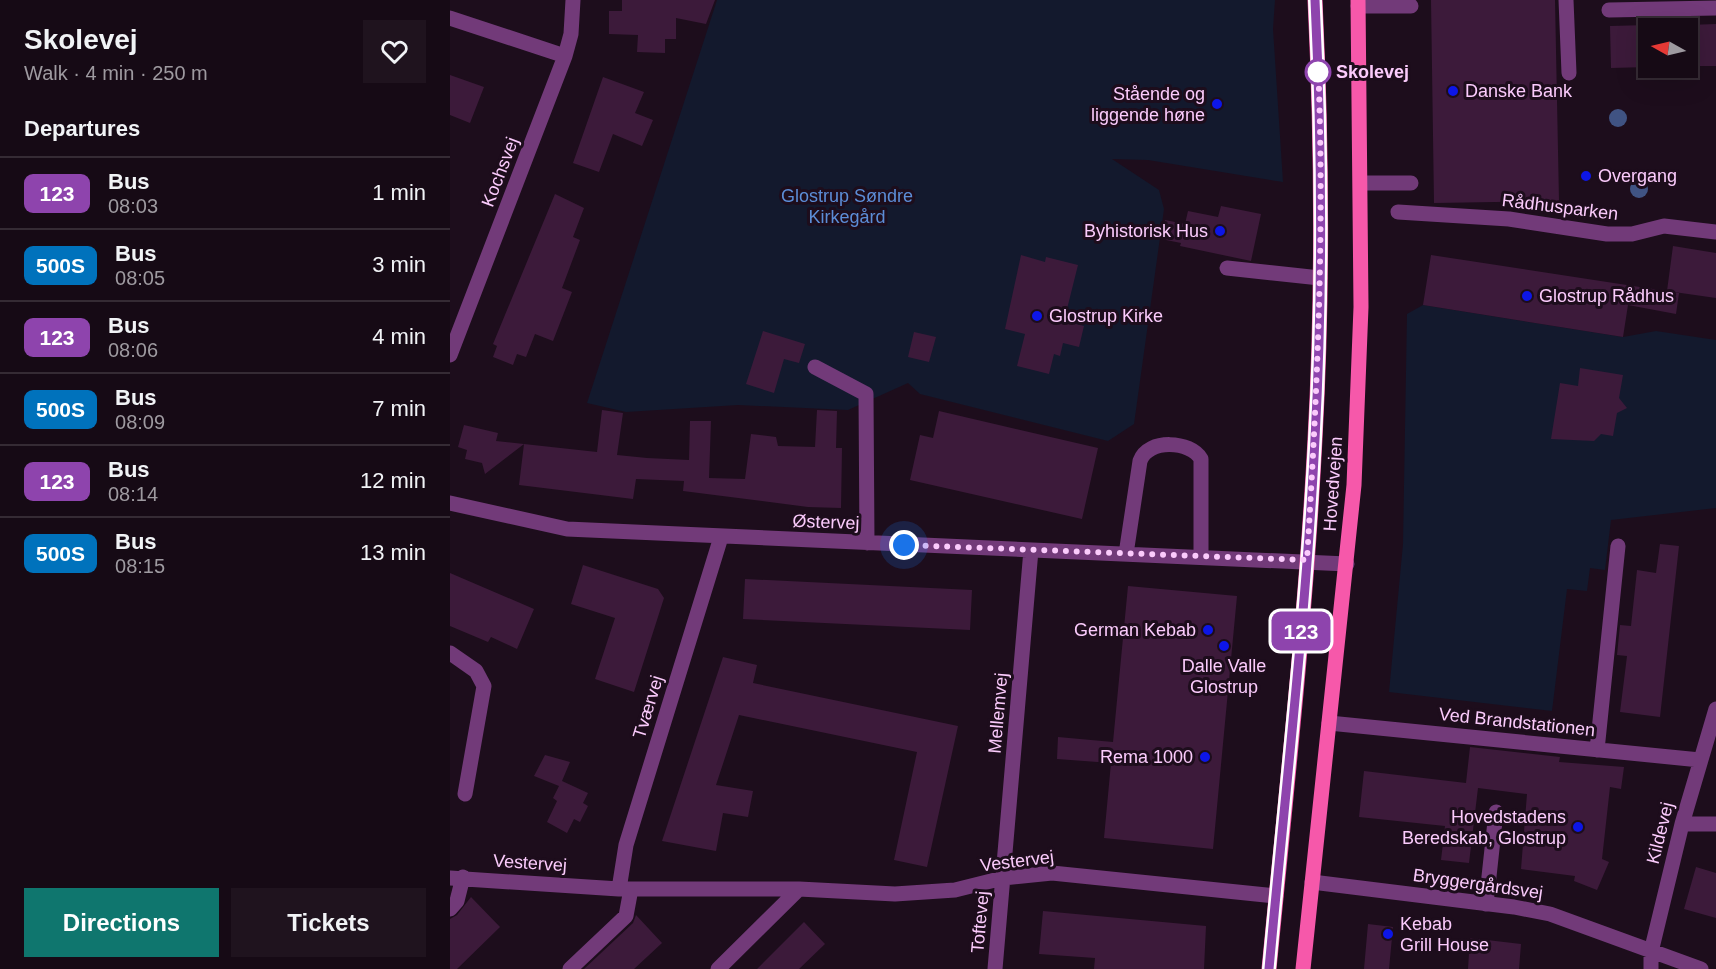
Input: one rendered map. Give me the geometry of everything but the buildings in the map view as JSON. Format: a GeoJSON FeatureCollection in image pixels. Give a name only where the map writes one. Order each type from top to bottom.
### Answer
{"type":"FeatureCollection","features":[{"type":"Feature","properties":{"kind":"main road","name":"Hovedvejen"},"geometry":{"type":"LineString","coordinates":[[1269,969],[1316,438],[1320,278],[1319,86],[1315,0]]}},
{"type":"Feature","properties":{"kind":"main road","name":"Hovedvejen"},"geometry":{"type":"LineString","coordinates":[[1303,969],[1355,473],[1361,183],[1358,3]]}},
{"type":"Feature","properties":{"kind":"street","name":"Kochsvej"},"geometry":{"type":"LineString","coordinates":[[450,355],[565,56],[571,34],[573,0]]}},
{"type":"Feature","properties":{"kind":"street"},"geometry":{"type":"LineString","coordinates":[[1566,0],[1569,73]]}},
{"type":"Feature","properties":{"kind":"street"},"geometry":{"type":"LineString","coordinates":[[1358,3],[1411,6]]}},
{"type":"Feature","properties":{"kind":"street"},"geometry":{"type":"LineString","coordinates":[[1609,10],[1716,8]]}},
{"type":"Feature","properties":{"kind":"street"},"geometry":{"type":"LineString","coordinates":[[450,18],[565,56]]}},
{"type":"Feature","properties":{"kind":"street"},"geometry":{"type":"LineString","coordinates":[[1361,183],[1411,183]]}},
{"type":"Feature","properties":{"kind":"street","name":"Rådhusparken"},"geometry":{"type":"LineString","coordinates":[[1398,212],[1509,219],[1607,234],[1632,234],[1664,226],[1716,232]]}},
{"type":"Feature","properties":{"kind":"street"},"geometry":{"type":"LineString","coordinates":[[1227,268],[1320,278]]}},
{"type":"Feature","properties":{"kind":"street"},"geometry":{"type":"LineString","coordinates":[[815,367],[866,394],[867,543]]}},
{"type":"Feature","properties":{"kind":"street"},"geometry":{"type":"LineString","coordinates":[[1126,554],[1140,461],[1143,452],[1150,446],[1159,444],[1191,449],[1197,452],[1201,459],[1201,556]]}},
{"type":"Feature","properties":{"kind":"street","name":"Østervej"},"geometry":{"type":"LineString","coordinates":[[450,503],[567,529],[1307,560],[1347,564]]}},
{"type":"Feature","properties":{"kind":"street","name":"Tværvej"},"geometry":{"type":"LineString","coordinates":[[625,889],[626,845],[721,537]]}},
{"type":"Feature","properties":{"kind":"street"},"geometry":{"type":"LineString","coordinates":[[1597,750],[1617,546]]}},
{"type":"Feature","properties":{"kind":"street","name":"Mellemvej"},"geometry":{"type":"LineString","coordinates":[[1003,879],[1031,550]]}},
{"type":"Feature","properties":{"kind":"street"},"geometry":{"type":"LineString","coordinates":[[450,653],[477,671],[484,686],[465,794]]}},
{"type":"Feature","properties":{"kind":"street","name":"Kildevej"},"geometry":{"type":"LineString","coordinates":[[1651,969],[1652,952],[1682,824],[1716,709]]}},
{"type":"Feature","properties":{"kind":"street","name":"Ved Brandstationen"},"geometry":{"type":"LineString","coordinates":[[1329,723],[1701,760]]}},
{"type":"Feature","properties":{"kind":"street"},"geometry":{"type":"LineString","coordinates":[[1486,904],[1496,812]]}},
{"type":"Feature","properties":{"kind":"street"},"geometry":{"type":"LineString","coordinates":[[1682,824],[1716,824]]}},
{"type":"Feature","properties":{"kind":"street","name":"Vestervej"},"geometry":{"type":"LineString","coordinates":[[450,909],[457,902],[457,878],[625,889],[799,889],[895,894],[955,890],[1003,879],[1052,873],[1276,896]]}},
{"type":"Feature","properties":{"kind":"street","name":"Toftevej"},"geometry":{"type":"LineString","coordinates":[[995,969],[1003,879]]}},
{"type":"Feature","properties":{"kind":"street","name":"Bryggergårdsvej"},"geometry":{"type":"LineString","coordinates":[[1312,882],[1550,914],[1701,969]]}},
{"type":"Feature","properties":{"kind":"street"},"geometry":{"type":"LineString","coordinates":[[570,969],[626,916],[625,889]]}},
{"type":"Feature","properties":{"kind":"street"},"geometry":{"type":"LineString","coordinates":[[718,969],[799,889]]}},
{"type":"Feature","properties":{"kind":"green space","name":"Glostrup Søndre Kirkegård"},"geometry":{"type":"Polygon","coordinates":[[[717,0],[1275,0],[1273,29],[1283,182],[1148,160],[1112,159],[1159,190],[1164,209],[1134,424],[1108,441],[920,394],[908,383],[848,410],[738,405],[626,412],[587,403],[717,0]]]}},
{"type":"Feature","properties":{"kind":"green space"},"geometry":{"type":"Polygon","coordinates":[[[1423,305],[1623,337],[1656,331],[1716,340],[1716,508],[1611,520],[1605,570],[1590,568],[1587,591],[1567,589],[1552,711],[1389,692],[1403,544],[1407,314],[1423,305]]]}},
{"type":"Feature","properties":{"kind":"bus line","name":"123"},"geometry":{"type":"LineString","coordinates":[[1269,969],[1289,768],[1316,438],[1321,240],[1319,86],[1315,0]]}},
{"type":"Feature","properties":{"kind":"place","name":"Skolevej"},"geometry":{"type":"Point","coordinates":[1318,72]}},
{"type":"Feature","properties":{"kind":"place","name":"Danske Bank"},"geometry":{"type":"Point","coordinates":[1453,91]}},
{"type":"Feature","properties":{"kind":"place","name":"Stående og liggende høne"},"geometry":{"type":"Point","coordinates":[1217,104]}},
{"type":"Feature","properties":{"kind":"place","name":"Overgang"},"geometry":{"type":"Point","coordinates":[1586,176]}},
{"type":"Feature","properties":{"kind":"place","name":"Byhistorisk Hus"},"geometry":{"type":"Point","coordinates":[1220,231]}},
{"type":"Feature","properties":{"kind":"place","name":"Glostrup Rådhus"},"geometry":{"type":"Point","coordinates":[1527,296]}},
{"type":"Feature","properties":{"kind":"place","name":"Glostrup Kirke"},"geometry":{"type":"Point","coordinates":[1037,316]}},
{"type":"Feature","properties":{"kind":"place","name":"German Kebab"},"geometry":{"type":"Point","coordinates":[1208,630]}},
{"type":"Feature","properties":{"kind":"place","name":"Dalle Valle Glostrup"},"geometry":{"type":"Point","coordinates":[1224,646]}},
{"type":"Feature","properties":{"kind":"place","name":"Rema 1000"},"geometry":{"type":"Point","coordinates":[1205,757]}},
{"type":"Feature","properties":{"kind":"place","name":"Hovedstadens Beredskab, Glostrup"},"geometry":{"type":"Point","coordinates":[1578,827]}},
{"type":"Feature","properties":{"kind":"place","name":"Kebab Grill House"},"geometry":{"type":"Point","coordinates":[1388,934]}},
{"type":"Feature","properties":{"kind":"route"},"geometry":{"type":"LineString","coordinates":[[904,545],[1307,560],[1316,438],[1321,240],[1318,64],[1318,72]]}}]}
